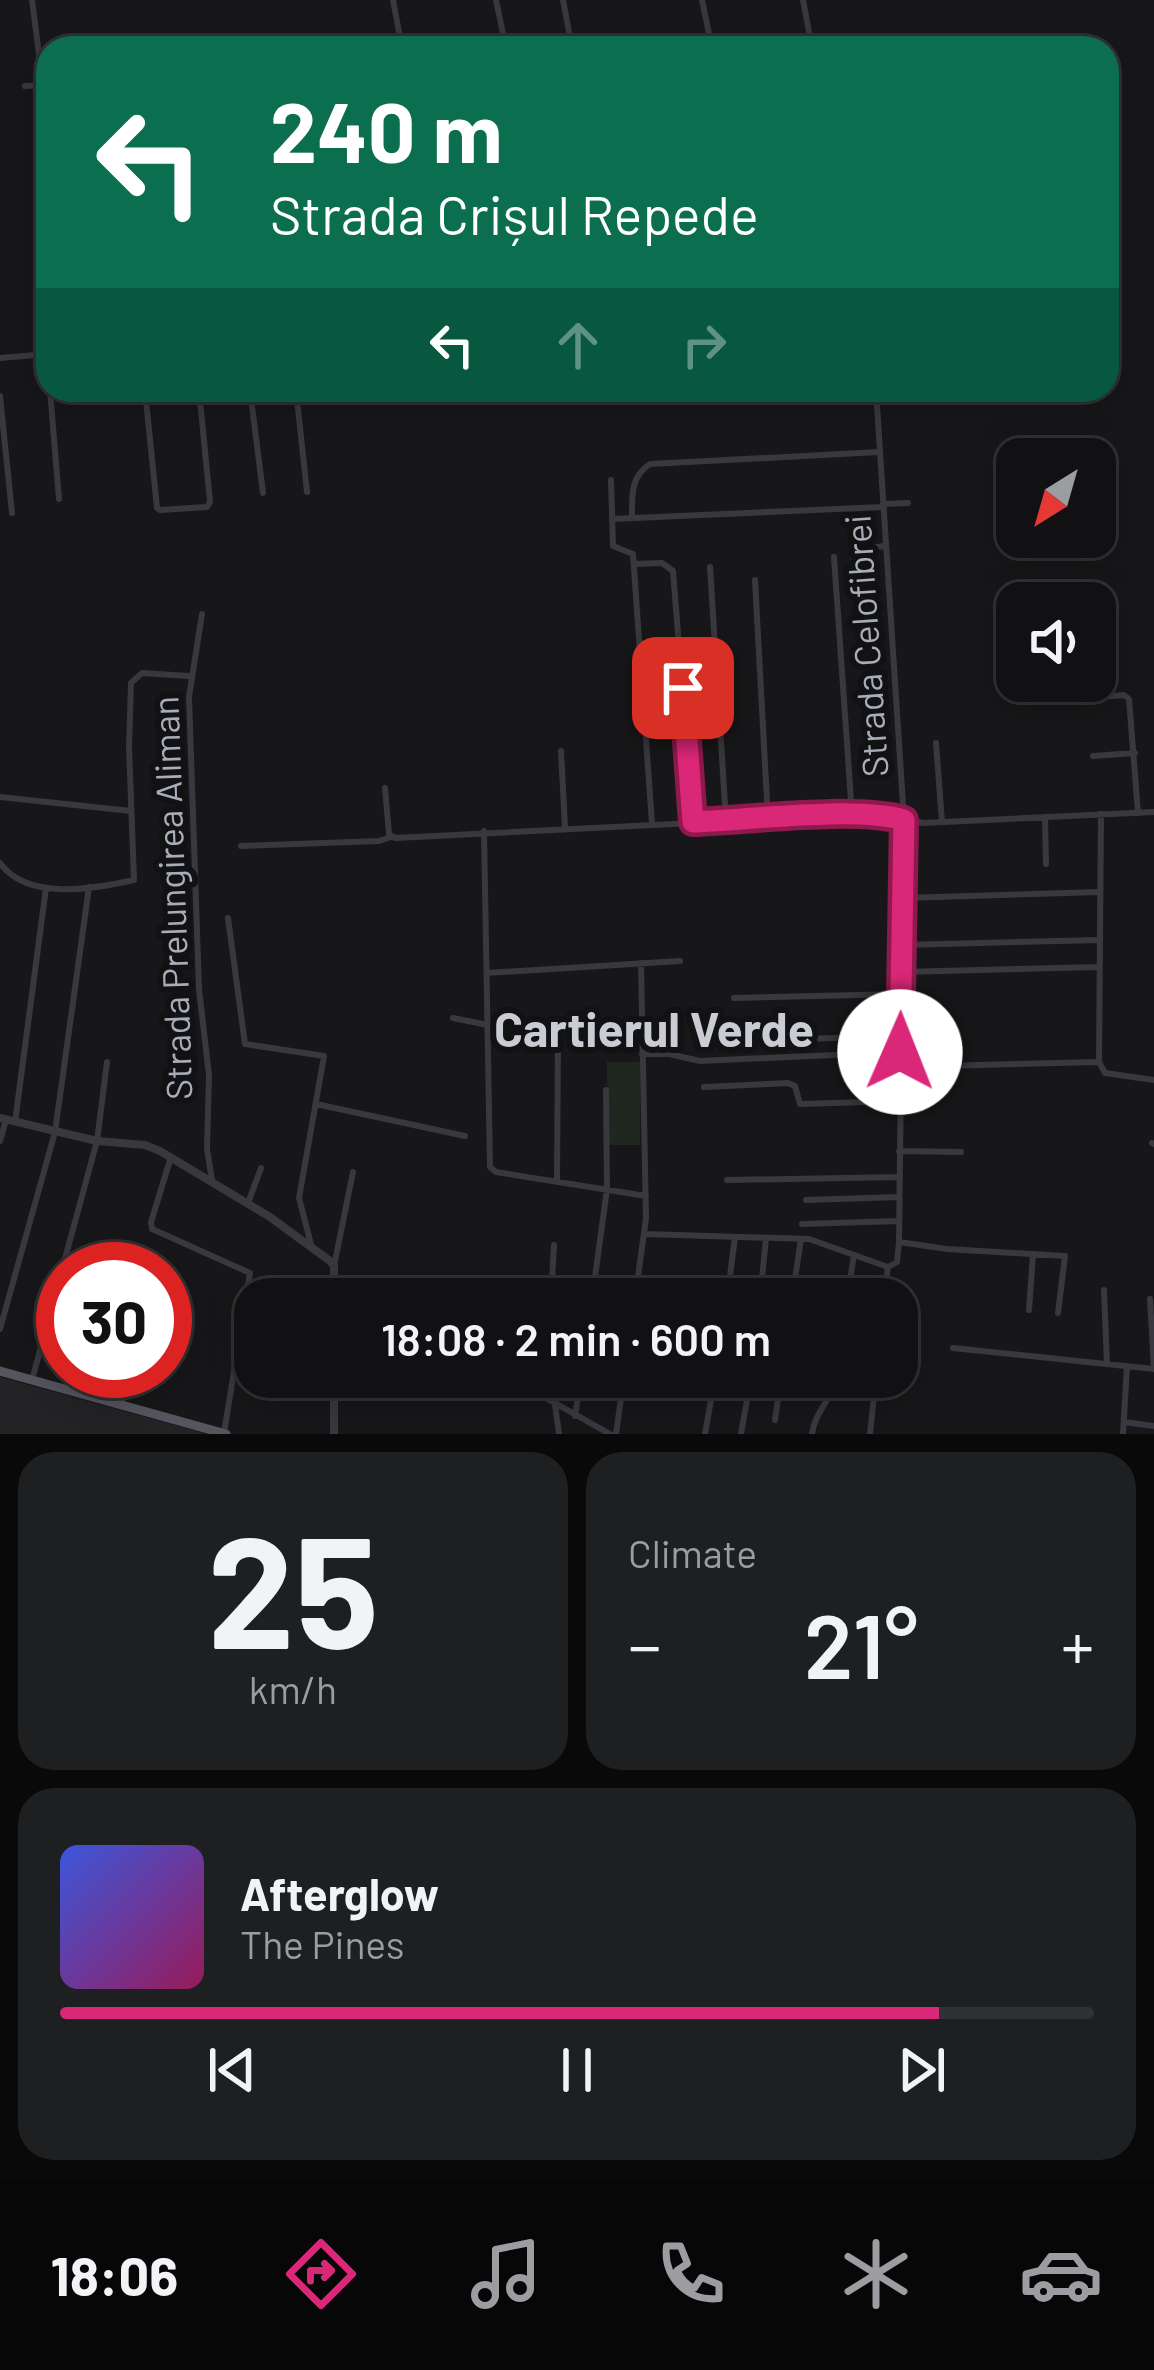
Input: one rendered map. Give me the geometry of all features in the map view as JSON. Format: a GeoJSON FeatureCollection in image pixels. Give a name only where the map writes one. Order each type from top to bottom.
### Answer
{"type":"FeatureCollection","features":[{"type":"Feature","properties":{"kind":"main road"},"geometry":{"type":"LineString","coordinates":[[0,1371],[225,1434]]}},
{"type":"Feature","properties":{"kind":"street"},"geometry":{"type":"LineString","coordinates":[[32,0],[38,36]]}},
{"type":"Feature","properties":{"kind":"street"},"geometry":{"type":"LineString","coordinates":[[393,0],[400,36]]}},
{"type":"Feature","properties":{"kind":"street"},"geometry":{"type":"LineString","coordinates":[[496,0],[504,36]]}},
{"type":"Feature","properties":{"kind":"street"},"geometry":{"type":"LineString","coordinates":[[563,0],[570,36]]}},
{"type":"Feature","properties":{"kind":"street"},"geometry":{"type":"LineString","coordinates":[[702,0],[710,36]]}},
{"type":"Feature","properties":{"kind":"street"},"geometry":{"type":"LineString","coordinates":[[803,0],[810,36]]}},
{"type":"Feature","properties":{"kind":"street"},"geometry":{"type":"LineString","coordinates":[[25,86],[36,85]]}},
{"type":"Feature","properties":{"kind":"street"},"geometry":{"type":"LineString","coordinates":[[0,358],[36,355]]}},
{"type":"Feature","properties":{"kind":"street"},"geometry":{"type":"LineString","coordinates":[[0,397],[12,513]]}},
{"type":"Feature","properties":{"kind":"street"},"geometry":{"type":"LineString","coordinates":[[51,402],[59,500]]}},
{"type":"Feature","properties":{"kind":"street"},"geometry":{"type":"LineString","coordinates":[[146,402],[160,510],[210,502],[200,402]]}},
{"type":"Feature","properties":{"kind":"street"},"geometry":{"type":"LineString","coordinates":[[252,402],[263,493]]}},
{"type":"Feature","properties":{"kind":"street"},"geometry":{"type":"LineString","coordinates":[[297,402],[307,492]]}},
{"type":"Feature","properties":{"kind":"street","name":"Strada Celofibrei"},"geometry":{"type":"LineString","coordinates":[[877,402],[904,820],[899,1242],[897,1262],[888,1267],[887,1278]]}},
{"type":"Feature","properties":{"kind":"street"},"geometry":{"type":"LineString","coordinates":[[632,518],[634,484],[650,464],[880,452]]}},
{"type":"Feature","properties":{"kind":"street"},"geometry":{"type":"LineString","coordinates":[[610,480],[613,546],[631,551],[634,565],[652,824]]}},
{"type":"Feature","properties":{"kind":"street"},"geometry":{"type":"LineString","coordinates":[[612,519],[908,503]]}},
{"type":"Feature","properties":{"kind":"street"},"geometry":{"type":"LineString","coordinates":[[854,578],[853,550],[885,546]]}},
{"type":"Feature","properties":{"kind":"street"},"geometry":{"type":"LineString","coordinates":[[834,557],[852,815]]}},
{"type":"Feature","properties":{"kind":"street"},"geometry":{"type":"LineString","coordinates":[[634,565],[662,563],[673,571],[693,822]]}},
{"type":"Feature","properties":{"kind":"street"},"geometry":{"type":"LineString","coordinates":[[710,567],[726,821]]}},
{"type":"Feature","properties":{"kind":"street"},"geometry":{"type":"LineString","coordinates":[[755,580],[768,819]]}},
{"type":"Feature","properties":{"kind":"street","name":"Strada Prelungirea Aliman"},"geometry":{"type":"LineString","coordinates":[[202,614],[189,676],[199,989],[209,1075],[207,1150],[212,1180]]}},
{"type":"Feature","properties":{"kind":"street"},"geometry":{"type":"LineString","coordinates":[[0,862],[13,877],[46,888],[89,887],[135,878],[131,683],[142,673],[189,676]]}},
{"type":"Feature","properties":{"kind":"street"},"geometry":{"type":"LineString","coordinates":[[642,688],[681,685]]}},
{"type":"Feature","properties":{"kind":"street"},"geometry":{"type":"LineString","coordinates":[[1116,697],[1127,696],[1138,813]]}},
{"type":"Feature","properties":{"kind":"street"},"geometry":{"type":"LineString","coordinates":[[936,742],[942,822]]}},
{"type":"Feature","properties":{"kind":"street"},"geometry":{"type":"LineString","coordinates":[[561,751],[566,828]]}},
{"type":"Feature","properties":{"kind":"street"},"geometry":{"type":"LineString","coordinates":[[1093,756],[1135,753]]}},
{"type":"Feature","properties":{"kind":"street"},"geometry":{"type":"LineString","coordinates":[[385,788],[391,837]]}},
{"type":"Feature","properties":{"kind":"street"},"geometry":{"type":"LineString","coordinates":[[0,797],[131,811]]}},
{"type":"Feature","properties":{"kind":"street"},"geometry":{"type":"LineString","coordinates":[[241,846],[852,815],[942,822],[1154,812]]}},
{"type":"Feature","properties":{"kind":"street"},"geometry":{"type":"LineString","coordinates":[[1101,814],[1100,1063],[1105,1073],[1154,1080]]}},
{"type":"Feature","properties":{"kind":"street"},"geometry":{"type":"LineString","coordinates":[[1046,817],[1046,864]]}},
{"type":"Feature","properties":{"kind":"street"},"geometry":{"type":"LineString","coordinates":[[484,831],[488,1162],[496,1172],[646,1196]]}},
{"type":"Feature","properties":{"kind":"street"},"geometry":{"type":"LineString","coordinates":[[0,1329],[56,1132],[89,887]]}},
{"type":"Feature","properties":{"kind":"street"},"geometry":{"type":"LineString","coordinates":[[0,1142],[46,888]]}},
{"type":"Feature","properties":{"kind":"street"},"geometry":{"type":"LineString","coordinates":[[904,898],[1100,892]]}},
{"type":"Feature","properties":{"kind":"street"},"geometry":{"type":"LineString","coordinates":[[228,918],[245,1044],[324,1056],[298,1204],[312,1247]]}},
{"type":"Feature","properties":{"kind":"street"},"geometry":{"type":"LineString","coordinates":[[902,945],[1099,940]]}},
{"type":"Feature","properties":{"kind":"street"},"geometry":{"type":"LineString","coordinates":[[488,973],[680,961]]}},
{"type":"Feature","properties":{"kind":"street"},"geometry":{"type":"LineString","coordinates":[[638,1278],[646,1196],[641,963]]}},
{"type":"Feature","properties":{"kind":"street"},"geometry":{"type":"LineString","coordinates":[[902,972],[1099,967]]}},
{"type":"Feature","properties":{"kind":"street"},"geometry":{"type":"LineString","coordinates":[[734,998],[901,994]]}},
{"type":"Feature","properties":{"kind":"street"},"geometry":{"type":"LineString","coordinates":[[452,1018],[488,1025]]}},
{"type":"Feature","properties":{"kind":"street"},"geometry":{"type":"LineString","coordinates":[[701,1042],[900,1036]]}},
{"type":"Feature","properties":{"kind":"street"},"geometry":{"type":"LineString","coordinates":[[557,1182],[558,1039]]}},
{"type":"Feature","properties":{"kind":"street"},"geometry":{"type":"LineString","coordinates":[[642,1054],[700,1061],[900,1052]]}},
{"type":"Feature","properties":{"kind":"street"},"geometry":{"type":"LineString","coordinates":[[32,1380],[97,1141],[107,1062]]}},
{"type":"Feature","properties":{"kind":"street"},"geometry":{"type":"LineString","coordinates":[[900,1067],[1100,1063]]}},
{"type":"Feature","properties":{"kind":"street"},"geometry":{"type":"LineString","coordinates":[[704,1088],[788,1083],[795,1087],[800,1104],[900,1101]]}},
{"type":"Feature","properties":{"kind":"street"},"geometry":{"type":"LineString","coordinates":[[595,1278],[607,1189],[606,1090]]}},
{"type":"Feature","properties":{"kind":"street"},"geometry":{"type":"LineString","coordinates":[[314,1104],[465,1136]]}},
{"type":"Feature","properties":{"kind":"street"},"geometry":{"type":"LineString","coordinates":[[7,1120],[97,1141],[146,1145],[248,1203],[334,1266]]}},
{"type":"Feature","properties":{"kind":"street"},"geometry":{"type":"LineString","coordinates":[[899,1151],[961,1152]]}},
{"type":"Feature","properties":{"kind":"street"},"geometry":{"type":"LineString","coordinates":[[171,1157],[152,1229],[250,1273],[225,1434]]}},
{"type":"Feature","properties":{"kind":"street"},"geometry":{"type":"LineString","coordinates":[[248,1203],[261,1168]]}},
{"type":"Feature","properties":{"kind":"street"},"geometry":{"type":"LineString","coordinates":[[334,1278],[353,1172]]}},
{"type":"Feature","properties":{"kind":"street"},"geometry":{"type":"LineString","coordinates":[[727,1180],[899,1177]]}},
{"type":"Feature","properties":{"kind":"street"},"geometry":{"type":"LineString","coordinates":[[806,1200],[899,1197]]}},
{"type":"Feature","properties":{"kind":"street"},"geometry":{"type":"LineString","coordinates":[[802,1224],[899,1221]]}},
{"type":"Feature","properties":{"kind":"street"},"geometry":{"type":"LineString","coordinates":[[645,1234],[802,1239],[888,1267]]}},
{"type":"Feature","properties":{"kind":"street"},"geometry":{"type":"LineString","coordinates":[[730,1278],[735,1237]]}},
{"type":"Feature","properties":{"kind":"street"},"geometry":{"type":"LineString","coordinates":[[762,1278],[766,1238]]}},
{"type":"Feature","properties":{"kind":"street"},"geometry":{"type":"LineString","coordinates":[[796,1278],[802,1239]]}},
{"type":"Feature","properties":{"kind":"street"},"geometry":{"type":"LineString","coordinates":[[899,1242],[946,1250],[1065,1256],[1058,1313]]}},
{"type":"Feature","properties":{"kind":"street"},"geometry":{"type":"LineString","coordinates":[[552,1278],[554,1245]]}},
{"type":"Feature","properties":{"kind":"street"},"geometry":{"type":"LineString","coordinates":[[851,1278],[854,1253]]}},
{"type":"Feature","properties":{"kind":"street"},"geometry":{"type":"LineString","coordinates":[[1029,1310],[1033,1254]]}},
{"type":"Feature","properties":{"kind":"street"},"geometry":{"type":"LineString","coordinates":[[1104,1290],[1107,1364]]}},
{"type":"Feature","properties":{"kind":"street"},"geometry":{"type":"LineString","coordinates":[[952,1348],[1154,1369],[1150,1299]]}},
{"type":"Feature","properties":{"kind":"street"},"geometry":{"type":"LineString","coordinates":[[1123,1434],[1127,1366]]}},
{"type":"Feature","properties":{"kind":"street"},"geometry":{"type":"LineString","coordinates":[[121,1405],[122,1398]]}},
{"type":"Feature","properties":{"kind":"street"},"geometry":{"type":"LineString","coordinates":[[334,1398],[334,1434]]}},
{"type":"Feature","properties":{"kind":"street"},"geometry":{"type":"LineString","coordinates":[[543,1398],[613,1434],[620,1398]]}},
{"type":"Feature","properties":{"kind":"street"},"geometry":{"type":"LineString","coordinates":[[575,1416],[578,1398]]}},
{"type":"Feature","properties":{"kind":"street"},"geometry":{"type":"LineString","coordinates":[[705,1434],[712,1398]]}},
{"type":"Feature","properties":{"kind":"street"},"geometry":{"type":"LineString","coordinates":[[741,1434],[748,1398]]}},
{"type":"Feature","properties":{"kind":"street"},"geometry":{"type":"LineString","coordinates":[[775,1420],[778,1398]]}},
{"type":"Feature","properties":{"kind":"street"},"geometry":{"type":"LineString","coordinates":[[812,1434],[815,1417],[831,1398]]}},
{"type":"Feature","properties":{"kind":"street"},"geometry":{"type":"LineString","coordinates":[[870,1434],[874,1398]]}},
{"type":"Feature","properties":{"kind":"street"},"geometry":{"type":"LineString","coordinates":[[555,1405],[559,1434]]}},
{"type":"Feature","properties":{"kind":"street"},"geometry":{"type":"LineString","coordinates":[[1124,1422],[1154,1426]]}},
{"type":"Feature","properties":{"kind":"shaded area"},"geometry":{"type":"Polygon","coordinates":[[[607,1062],[640,1062],[640,1145],[608,1145],[607,1062]]]}},
{"type":"Feature","properties":{"kind":"shaded area"},"geometry":{"type":"Polygon","coordinates":[[[0,1377],[36,1387],[36,1398],[76,1398],[207,1434],[0,1434],[0,1377]]]}},
{"type":"Feature","properties":{"kind":"district","name":"Cartierul Verde"},"geometry":{"type":"Point","coordinates":[654,1028]}},
{"type":"Feature","properties":{"kind":"route"},"geometry":{"type":"LineString","coordinates":[[683,688],[693,822],[852,815],[904,820],[900,1052]]}}]}
